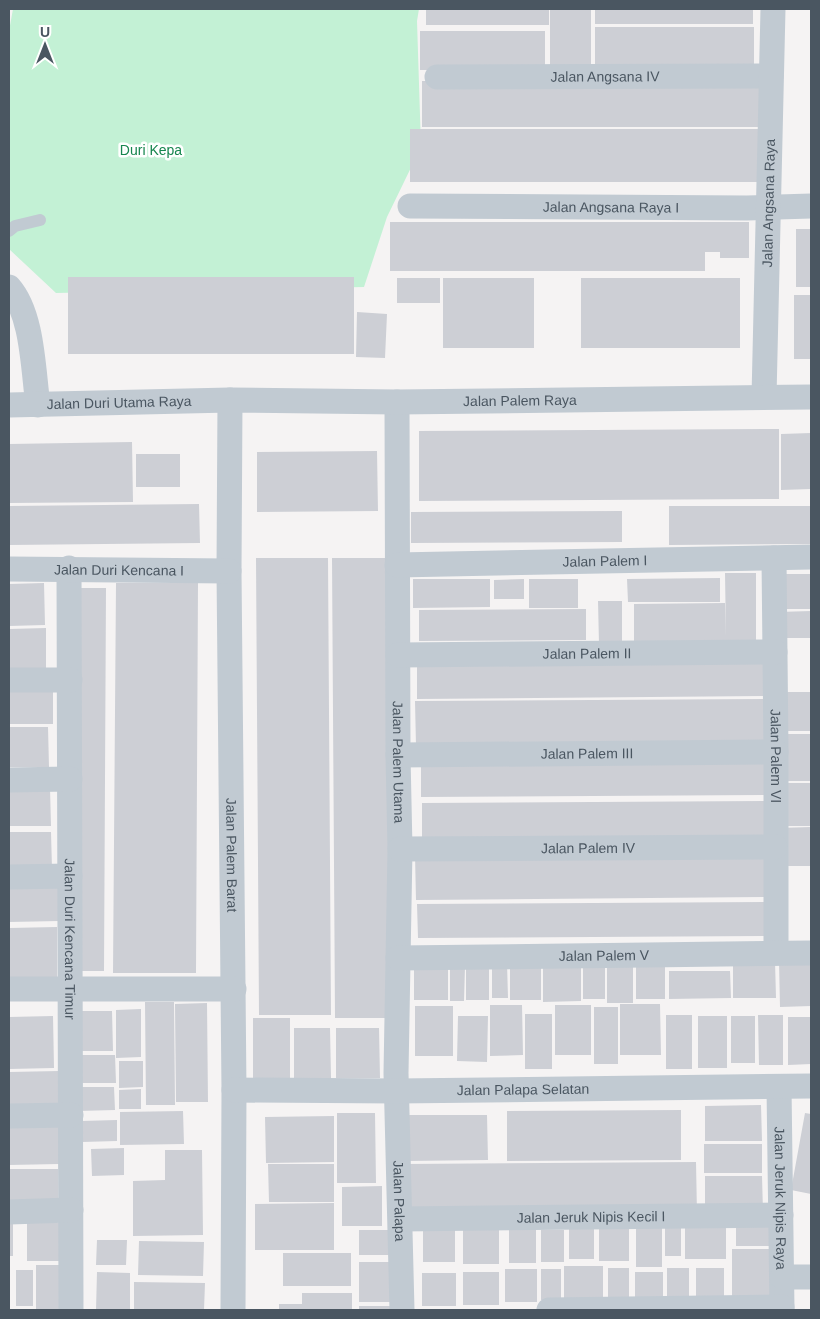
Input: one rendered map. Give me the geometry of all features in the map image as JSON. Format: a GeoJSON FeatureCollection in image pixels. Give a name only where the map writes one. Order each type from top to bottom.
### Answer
{"type":"FeatureCollection","features":[{"type":"Feature","properties":{"kind":"street","name":"Jalan Angsana Raya"},"geometry":{"type":"LineString","coordinates":[[764,397],[772,9]]}},
{"type":"Feature","properties":{"kind":"street","name":"Jalan Angsana IV"},"geometry":{"type":"LineString","coordinates":[[437,77],[771,76]]}},
{"type":"Feature","properties":{"kind":"street","name":"Jalan Angsana Raya I"},"geometry":{"type":"LineString","coordinates":[[410,206],[738,208],[811,206]]}},
{"type":"Feature","properties":{"kind":"street"},"geometry":{"type":"LineString","coordinates":[[9,287],[20,304],[26,321],[38,405]]}},
{"type":"Feature","properties":{"kind":"street","name":"Jalan Palem Raya"},"geometry":{"type":"LineString","coordinates":[[230,400],[397,402],[811,397]]}},
{"type":"Feature","properties":{"kind":"street","name":"Jalan Duri Utama Raya"},"geometry":{"type":"LineString","coordinates":[[9,405],[230,400]]}},
{"type":"Feature","properties":{"kind":"street","name":"Jalan Palem Barat"},"geometry":{"type":"LineString","coordinates":[[230,400],[229,571],[234,989],[232,1310]]}},
{"type":"Feature","properties":{"kind":"street","name":"Jalan Palem Utama"},"geometry":{"type":"LineString","coordinates":[[397,402],[400,849],[397,1091]]}},
{"type":"Feature","properties":{"kind":"street","name":"Jalan Palem I"},"geometry":{"type":"LineString","coordinates":[[397,565],[811,557]]}},
{"type":"Feature","properties":{"kind":"street","name":"Jalan Palem VI"},"geometry":{"type":"LineString","coordinates":[[774,558],[776,953]]}},
{"type":"Feature","properties":{"kind":"street","name":"Jalan Duri Kencana I"},"geometry":{"type":"LineString","coordinates":[[9,569],[70,568],[229,571]]}},
{"type":"Feature","properties":{"kind":"street","name":"Jalan Duri Kencana Timur"},"geometry":{"type":"LineString","coordinates":[[70,568],[71,1310]]}},
{"type":"Feature","properties":{"kind":"street","name":"Jalan Palem II"},"geometry":{"type":"LineString","coordinates":[[398,655],[774,652]]}},
{"type":"Feature","properties":{"kind":"street"},"geometry":{"type":"LineString","coordinates":[[9,680],[70,680]]}},
{"type":"Feature","properties":{"kind":"street","name":"Jalan Palem III"},"geometry":{"type":"LineString","coordinates":[[398,755],[776,752]]}},
{"type":"Feature","properties":{"kind":"street"},"geometry":{"type":"LineString","coordinates":[[9,780],[70,779]]}},
{"type":"Feature","properties":{"kind":"street","name":"Jalan Palem IV"},"geometry":{"type":"LineString","coordinates":[[400,849],[775,847]]}},
{"type":"Feature","properties":{"kind":"street"},"geometry":{"type":"LineString","coordinates":[[9,877],[70,876]]}},
{"type":"Feature","properties":{"kind":"street","name":"Jalan Palem V"},"geometry":{"type":"LineString","coordinates":[[398,958],[811,953]]}},
{"type":"Feature","properties":{"kind":"street"},"geometry":{"type":"LineString","coordinates":[[9,989],[234,989]]}},
{"type":"Feature","properties":{"kind":"street","name":"Jalan Palapa Selatan"},"geometry":{"type":"LineString","coordinates":[[234,1090],[397,1091],[811,1086]]}},
{"type":"Feature","properties":{"kind":"street","name":"Jalan Jeruk Nipis Raya"},"geometry":{"type":"LineString","coordinates":[[779,1087],[782,1309]]}},
{"type":"Feature","properties":{"kind":"street","name":"Jalan Palapa"},"geometry":{"type":"LineString","coordinates":[[397,1091],[402,1310]]}},
{"type":"Feature","properties":{"kind":"street"},"geometry":{"type":"LineString","coordinates":[[9,1116],[71,1115]]}},
{"type":"Feature","properties":{"kind":"street"},"geometry":{"type":"LineString","coordinates":[[9,1212],[71,1210]]}},
{"type":"Feature","properties":{"kind":"street","name":"Jalan Jeruk Nipis Kecil I"},"geometry":{"type":"LineString","coordinates":[[401,1219],[781,1215]]}},
{"type":"Feature","properties":{"kind":"street"},"geometry":{"type":"LineString","coordinates":[[782,1277],[811,1277]]}},
{"type":"Feature","properties":{"kind":"street"},"geometry":{"type":"LineString","coordinates":[[549,1310],[782,1309]]}},
{"type":"Feature","properties":{"kind":"lane"},"geometry":{"type":"LineString","coordinates":[[9,231],[15,226],[40,220]]}},
{"type":"Feature","properties":{"kind":"green space","name":"Duri Kepa"},"geometry":{"type":"Polygon","coordinates":[[[13,9],[419,9],[417,21],[421,147],[387,217],[364,287],[56,293],[9,249],[9,31],[13,9]]]}},
{"type":"Feature","properties":{"kind":"building"},"geometry":{"type":"Polygon","coordinates":[[[426,9],[549,9],[549,25],[426,25],[426,9]]]}},
{"type":"Feature","properties":{"kind":"building"},"geometry":{"type":"Polygon","coordinates":[[[550,9],[591,9],[591,70],[550,70],[550,9]]]}},
{"type":"Feature","properties":{"kind":"building"},"geometry":{"type":"Polygon","coordinates":[[[595,9],[753,9],[753,24],[595,24],[595,9]]]}},
{"type":"Feature","properties":{"kind":"building"},"geometry":{"type":"Polygon","coordinates":[[[595,27],[754,27],[754,66],[595,66],[595,27]]]}},
{"type":"Feature","properties":{"kind":"building"},"geometry":{"type":"Polygon","coordinates":[[[420,31],[545,31],[545,70],[420,70],[420,31]]]}},
{"type":"Feature","properties":{"kind":"building"},"geometry":{"type":"Polygon","coordinates":[[[422,81],[759,81],[759,127],[422,127],[422,81]]]}},
{"type":"Feature","properties":{"kind":"building"},"geometry":{"type":"Polygon","coordinates":[[[410,129],[758,129],[758,182],[410,182],[410,129]]]}},
{"type":"Feature","properties":{"kind":"building"},"geometry":{"type":"Polygon","coordinates":[[[390,222],[749,222],[749,258],[720,258],[720,252],[705,252],[705,271],[390,271],[390,222]]]}},
{"type":"Feature","properties":{"kind":"building"},"geometry":{"type":"Polygon","coordinates":[[[796,229],[811,229],[811,287],[796,287],[796,229]]]}},
{"type":"Feature","properties":{"kind":"building"},"geometry":{"type":"Polygon","coordinates":[[[68,277],[354,277],[354,354],[68,354],[68,277]]]}},
{"type":"Feature","properties":{"kind":"building"},"geometry":{"type":"Polygon","coordinates":[[[397,278],[440,278],[440,303],[397,303],[397,278]]]}},
{"type":"Feature","properties":{"kind":"building"},"geometry":{"type":"Polygon","coordinates":[[[443,278],[534,278],[534,348],[443,348],[443,278]]]}},
{"type":"Feature","properties":{"kind":"building"},"geometry":{"type":"Polygon","coordinates":[[[581,278],[740,278],[740,348],[581,348],[581,278]]]}},
{"type":"Feature","properties":{"kind":"building"},"geometry":{"type":"Polygon","coordinates":[[[794,295],[811,295],[811,359],[794,359],[794,295]]]}},
{"type":"Feature","properties":{"kind":"building"},"geometry":{"type":"Polygon","coordinates":[[[357,312],[387,314],[385,358],[356,357],[357,312]]]}},
{"type":"Feature","properties":{"kind":"building"},"geometry":{"type":"Polygon","coordinates":[[[779,429],[779,499],[419,501],[419,431],[779,429]]]}},
{"type":"Feature","properties":{"kind":"building"},"geometry":{"type":"Polygon","coordinates":[[[811,433],[811,489],[781,490],[781,434],[811,433]]]}},
{"type":"Feature","properties":{"kind":"building"},"geometry":{"type":"Polygon","coordinates":[[[132,442],[133,502],[9,503],[9,444],[132,442]]]}},
{"type":"Feature","properties":{"kind":"building"},"geometry":{"type":"Polygon","coordinates":[[[377,451],[378,511],[257,512],[257,452],[377,451]]]}},
{"type":"Feature","properties":{"kind":"building"},"geometry":{"type":"Polygon","coordinates":[[[136,454],[180,454],[180,487],[136,487],[136,454]]]}},
{"type":"Feature","properties":{"kind":"building"},"geometry":{"type":"Polygon","coordinates":[[[199,504],[200,543],[9,545],[9,506],[199,504]]]}},
{"type":"Feature","properties":{"kind":"building"},"geometry":{"type":"Polygon","coordinates":[[[669,506],[811,506],[811,544],[669,545],[669,506]]]}},
{"type":"Feature","properties":{"kind":"building"},"geometry":{"type":"Polygon","coordinates":[[[622,511],[622,542],[411,543],[411,512],[622,511]]]}},
{"type":"Feature","properties":{"kind":"building"},"geometry":{"type":"Polygon","coordinates":[[[256,558],[328,558],[331,1015],[259,1015],[256,558]]]}},
{"type":"Feature","properties":{"kind":"building"},"geometry":{"type":"Polygon","coordinates":[[[332,558],[391,558],[394,1018],[335,1018],[332,558]]]}},
{"type":"Feature","properties":{"kind":"building"},"geometry":{"type":"Polygon","coordinates":[[[725,573],[756,573],[756,650],[634,641],[634,604],[725,603],[726,637],[725,573]]]}},
{"type":"Feature","properties":{"kind":"building"},"geometry":{"type":"Polygon","coordinates":[[[778,574],[811,574],[811,609],[778,609],[778,574]]]}},
{"type":"Feature","properties":{"kind":"building"},"geometry":{"type":"Polygon","coordinates":[[[720,578],[720,602],[628,602],[627,579],[720,578]]]}},
{"type":"Feature","properties":{"kind":"building"},"geometry":{"type":"Polygon","coordinates":[[[413,579],[490,579],[490,607],[413,608],[413,579]]]}},
{"type":"Feature","properties":{"kind":"building"},"geometry":{"type":"Polygon","coordinates":[[[524,579],[524,599],[494,599],[494,580],[524,579]]]}},
{"type":"Feature","properties":{"kind":"building"},"geometry":{"type":"Polygon","coordinates":[[[529,579],[578,579],[578,608],[529,608],[529,579]]]}},
{"type":"Feature","properties":{"kind":"building"},"geometry":{"type":"Polygon","coordinates":[[[44,583],[45,625],[9,626],[9,584],[44,583]]]}},
{"type":"Feature","properties":{"kind":"building"},"geometry":{"type":"Polygon","coordinates":[[[116,583],[198,583],[196,973],[113,973],[116,583]]]}},
{"type":"Feature","properties":{"kind":"building"},"geometry":{"type":"Polygon","coordinates":[[[78,588],[106,588],[104,971],[76,971],[78,588]]]}},
{"type":"Feature","properties":{"kind":"building"},"geometry":{"type":"Polygon","coordinates":[[[598,601],[622,601],[622,644],[599,644],[598,601]]]}},
{"type":"Feature","properties":{"kind":"building"},"geometry":{"type":"Polygon","coordinates":[[[586,609],[586,640],[419,641],[419,610],[586,609]]]}},
{"type":"Feature","properties":{"kind":"building"},"geometry":{"type":"Polygon","coordinates":[[[811,611],[811,638],[778,638],[778,612],[811,611]]]}},
{"type":"Feature","properties":{"kind":"building"},"geometry":{"type":"Polygon","coordinates":[[[46,628],[46,672],[9,672],[9,629],[46,628]]]}},
{"type":"Feature","properties":{"kind":"building"},"geometry":{"type":"Polygon","coordinates":[[[770,657],[770,696],[417,699],[417,659],[770,657]]]}},
{"type":"Feature","properties":{"kind":"building"},"geometry":{"type":"Polygon","coordinates":[[[9,686],[53,686],[53,724],[9,724],[9,686]]]}},
{"type":"Feature","properties":{"kind":"building"},"geometry":{"type":"Polygon","coordinates":[[[778,692],[811,692],[811,731],[778,731],[778,692]]]}},
{"type":"Feature","properties":{"kind":"building"},"geometry":{"type":"Polygon","coordinates":[[[770,699],[770,744],[416,746],[415,701],[770,699]]]}},
{"type":"Feature","properties":{"kind":"building"},"geometry":{"type":"Polygon","coordinates":[[[9,727],[48,727],[49,767],[9,767],[9,727]]]}},
{"type":"Feature","properties":{"kind":"building"},"geometry":{"type":"Polygon","coordinates":[[[779,734],[811,734],[811,781],[779,781],[779,734]]]}},
{"type":"Feature","properties":{"kind":"building"},"geometry":{"type":"Polygon","coordinates":[[[766,758],[766,795],[421,797],[421,760],[766,758]]]}},
{"type":"Feature","properties":{"kind":"building"},"geometry":{"type":"Polygon","coordinates":[[[778,783],[811,783],[811,826],[778,826],[778,783]]]}},
{"type":"Feature","properties":{"kind":"building"},"geometry":{"type":"Polygon","coordinates":[[[9,788],[50,788],[51,826],[9,826],[9,788]]]}},
{"type":"Feature","properties":{"kind":"building"},"geometry":{"type":"Polygon","coordinates":[[[769,801],[769,837],[422,839],[422,803],[769,801]]]}},
{"type":"Feature","properties":{"kind":"building"},"geometry":{"type":"Polygon","coordinates":[[[811,827],[811,866],[779,866],[779,828],[811,827]]]}},
{"type":"Feature","properties":{"kind":"building"},"geometry":{"type":"Polygon","coordinates":[[[9,832],[51,832],[52,869],[9,870],[9,832]]]}},
{"type":"Feature","properties":{"kind":"building"},"geometry":{"type":"Polygon","coordinates":[[[766,852],[767,897],[416,900],[415,855],[766,852]]]}},
{"type":"Feature","properties":{"kind":"building"},"geometry":{"type":"Polygon","coordinates":[[[58,882],[59,921],[9,922],[9,883],[58,882]]]}},
{"type":"Feature","properties":{"kind":"building"},"geometry":{"type":"Polygon","coordinates":[[[769,902],[769,936],[418,938],[417,904],[769,902]]]}},
{"type":"Feature","properties":{"kind":"building"},"geometry":{"type":"Polygon","coordinates":[[[57,927],[57,978],[9,979],[9,928],[57,927]]]}},
{"type":"Feature","properties":{"kind":"building"},"geometry":{"type":"Polygon","coordinates":[[[733,961],[775,961],[776,998],[733,998],[733,961]]]}},
{"type":"Feature","properties":{"kind":"building"},"geometry":{"type":"Polygon","coordinates":[[[779,961],[811,961],[811,1006],[780,1007],[779,961]]]}},
{"type":"Feature","properties":{"kind":"building"},"geometry":{"type":"Polygon","coordinates":[[[489,962],[489,1000],[466,1000],[466,963],[489,962]]]}},
{"type":"Feature","properties":{"kind":"building"},"geometry":{"type":"Polygon","coordinates":[[[510,962],[541,962],[541,1000],[510,1000],[510,962]]]}},
{"type":"Feature","properties":{"kind":"building"},"geometry":{"type":"Polygon","coordinates":[[[583,962],[605,962],[605,999],[583,999],[583,962]]]}},
{"type":"Feature","properties":{"kind":"building"},"geometry":{"type":"Polygon","coordinates":[[[636,962],[665,962],[665,999],[636,999],[636,962]]]}},
{"type":"Feature","properties":{"kind":"building"},"geometry":{"type":"Polygon","coordinates":[[[414,963],[448,963],[448,1000],[414,1000],[414,963]]]}},
{"type":"Feature","properties":{"kind":"building"},"geometry":{"type":"Polygon","coordinates":[[[492,963],[507,963],[508,998],[492,998],[492,963]]]}},
{"type":"Feature","properties":{"kind":"building"},"geometry":{"type":"Polygon","coordinates":[[[607,964],[633,964],[633,1003],[607,1003],[607,964]]]}},
{"type":"Feature","properties":{"kind":"building"},"geometry":{"type":"Polygon","coordinates":[[[450,965],[465,966],[464,1001],[450,1001],[450,965]]]}},
{"type":"Feature","properties":{"kind":"building"},"geometry":{"type":"Polygon","coordinates":[[[543,965],[581,965],[581,1001],[543,1002],[543,965]]]}},
{"type":"Feature","properties":{"kind":"building"},"geometry":{"type":"Polygon","coordinates":[[[669,971],[730,971],[731,998],[669,999],[669,971]]]}},
{"type":"Feature","properties":{"kind":"building"},"geometry":{"type":"Polygon","coordinates":[[[145,1002],[174,1002],[175,1105],[146,1105],[145,1002]]]}},
{"type":"Feature","properties":{"kind":"building"},"geometry":{"type":"Polygon","coordinates":[[[207,1003],[208,1102],[176,1102],[175,1004],[207,1003]]]}},
{"type":"Feature","properties":{"kind":"building"},"geometry":{"type":"Polygon","coordinates":[[[620,1004],[660,1004],[661,1055],[620,1055],[620,1004]]]}},
{"type":"Feature","properties":{"kind":"building"},"geometry":{"type":"Polygon","coordinates":[[[490,1005],[522,1005],[523,1055],[490,1056],[490,1005]]]}},
{"type":"Feature","properties":{"kind":"building"},"geometry":{"type":"Polygon","coordinates":[[[555,1005],[591,1005],[591,1055],[555,1055],[555,1005]]]}},
{"type":"Feature","properties":{"kind":"building"},"geometry":{"type":"Polygon","coordinates":[[[415,1006],[453,1006],[453,1056],[415,1056],[415,1006]]]}},
{"type":"Feature","properties":{"kind":"building"},"geometry":{"type":"Polygon","coordinates":[[[594,1007],[618,1007],[618,1064],[594,1064],[594,1007]]]}},
{"type":"Feature","properties":{"kind":"building"},"geometry":{"type":"Polygon","coordinates":[[[141,1009],[141,1057],[116,1058],[116,1010],[141,1009]]]}},
{"type":"Feature","properties":{"kind":"building"},"geometry":{"type":"Polygon","coordinates":[[[75,1011],[112,1011],[113,1051],[76,1051],[75,1011]]]}},
{"type":"Feature","properties":{"kind":"building"},"geometry":{"type":"Polygon","coordinates":[[[525,1014],[552,1014],[552,1069],[525,1069],[525,1014]]]}},
{"type":"Feature","properties":{"kind":"building"},"geometry":{"type":"Polygon","coordinates":[[[666,1015],[692,1015],[692,1069],[666,1069],[666,1015]]]}},
{"type":"Feature","properties":{"kind":"building"},"geometry":{"type":"Polygon","coordinates":[[[758,1015],[783,1015],[783,1065],[759,1065],[758,1015]]]}},
{"type":"Feature","properties":{"kind":"building"},"geometry":{"type":"Polygon","coordinates":[[[53,1016],[54,1068],[9,1069],[9,1017],[53,1016]]]}},
{"type":"Feature","properties":{"kind":"building"},"geometry":{"type":"Polygon","coordinates":[[[458,1016],[488,1016],[487,1062],[457,1061],[458,1016]]]}},
{"type":"Feature","properties":{"kind":"building"},"geometry":{"type":"Polygon","coordinates":[[[698,1016],[727,1016],[727,1068],[698,1068],[698,1016]]]}},
{"type":"Feature","properties":{"kind":"building"},"geometry":{"type":"Polygon","coordinates":[[[731,1016],[755,1016],[755,1063],[731,1063],[731,1016]]]}},
{"type":"Feature","properties":{"kind":"building"},"geometry":{"type":"Polygon","coordinates":[[[788,1017],[811,1017],[811,1064],[788,1065],[788,1017]]]}},
{"type":"Feature","properties":{"kind":"building"},"geometry":{"type":"Polygon","coordinates":[[[253,1018],[290,1018],[290,1080],[253,1081],[253,1018]]]}},
{"type":"Feature","properties":{"kind":"building"},"geometry":{"type":"Polygon","coordinates":[[[294,1028],[330,1028],[331,1078],[294,1078],[294,1028]]]}},
{"type":"Feature","properties":{"kind":"building"},"geometry":{"type":"Polygon","coordinates":[[[336,1028],[379,1028],[380,1078],[336,1078],[336,1028]]]}},
{"type":"Feature","properties":{"kind":"building"},"geometry":{"type":"Polygon","coordinates":[[[75,1055],[115,1055],[116,1083],[75,1083],[75,1055]]]}},
{"type":"Feature","properties":{"kind":"building"},"geometry":{"type":"Polygon","coordinates":[[[119,1061],[143,1061],[143,1087],[119,1088],[119,1061]]]}},
{"type":"Feature","properties":{"kind":"building"},"geometry":{"type":"Polygon","coordinates":[[[59,1071],[59,1110],[9,1111],[9,1072],[59,1071]]]}},
{"type":"Feature","properties":{"kind":"building"},"geometry":{"type":"Polygon","coordinates":[[[78,1087],[114,1087],[115,1110],[78,1111],[78,1087]]]}},
{"type":"Feature","properties":{"kind":"building"},"geometry":{"type":"Polygon","coordinates":[[[141,1089],[141,1109],[119,1109],[119,1090],[141,1089]]]}},
{"type":"Feature","properties":{"kind":"building"},"geometry":{"type":"Polygon","coordinates":[[[761,1105],[762,1141],[705,1141],[705,1106],[761,1105]]]}},
{"type":"Feature","properties":{"kind":"building"},"geometry":{"type":"Polygon","coordinates":[[[681,1110],[681,1160],[507,1161],[507,1111],[681,1110]]]}},
{"type":"Feature","properties":{"kind":"building"},"geometry":{"type":"Polygon","coordinates":[[[183,1111],[184,1144],[120,1145],[120,1112],[183,1111]]]}},
{"type":"Feature","properties":{"kind":"building"},"geometry":{"type":"Polygon","coordinates":[[[337,1113],[375,1113],[376,1183],[337,1183],[337,1113]]]}},
{"type":"Feature","properties":{"kind":"building"},"geometry":{"type":"Polygon","coordinates":[[[805,1113],[811,1114],[811,1194],[791,1190],[805,1113]]]}},
{"type":"Feature","properties":{"kind":"building"},"geometry":{"type":"Polygon","coordinates":[[[405,1115],[487,1115],[488,1160],[406,1161],[405,1115]]]}},
{"type":"Feature","properties":{"kind":"building"},"geometry":{"type":"Polygon","coordinates":[[[334,1116],[334,1162],[266,1163],[265,1117],[334,1116]]]}},
{"type":"Feature","properties":{"kind":"building"},"geometry":{"type":"Polygon","coordinates":[[[117,1120],[117,1141],[82,1142],[81,1121],[117,1120]]]}},
{"type":"Feature","properties":{"kind":"building"},"geometry":{"type":"Polygon","coordinates":[[[9,1125],[59,1125],[59,1164],[9,1165],[9,1125]]]}},
{"type":"Feature","properties":{"kind":"building"},"geometry":{"type":"Polygon","coordinates":[[[704,1144],[762,1144],[762,1173],[704,1173],[704,1144]]]}},
{"type":"Feature","properties":{"kind":"building"},"geometry":{"type":"Polygon","coordinates":[[[124,1148],[124,1175],[92,1176],[91,1149],[124,1148]]]}},
{"type":"Feature","properties":{"kind":"building"},"geometry":{"type":"Polygon","coordinates":[[[165,1150],[202,1150],[203,1235],[133,1236],[133,1181],[165,1180],[165,1150]]]}},
{"type":"Feature","properties":{"kind":"building"},"geometry":{"type":"Polygon","coordinates":[[[696,1162],[697,1214],[404,1216],[404,1164],[696,1162]]]}},
{"type":"Feature","properties":{"kind":"building"},"geometry":{"type":"Polygon","coordinates":[[[268,1164],[334,1164],[334,1202],[269,1202],[268,1164]]]}},
{"type":"Feature","properties":{"kind":"building"},"geometry":{"type":"Polygon","coordinates":[[[9,1169],[58,1169],[58,1206],[9,1207],[9,1169]]]}},
{"type":"Feature","properties":{"kind":"building"},"geometry":{"type":"Polygon","coordinates":[[[705,1176],[762,1176],[763,1212],[705,1212],[705,1176]]]}},
{"type":"Feature","properties":{"kind":"building"},"geometry":{"type":"Polygon","coordinates":[[[382,1186],[382,1226],[342,1226],[342,1187],[382,1186]]]}},
{"type":"Feature","properties":{"kind":"building"},"geometry":{"type":"Polygon","coordinates":[[[334,1203],[334,1250],[255,1250],[255,1204],[334,1203]]]}},
{"type":"Feature","properties":{"kind":"building"},"geometry":{"type":"Polygon","coordinates":[[[9,1216],[13,1216],[13,1256],[9,1256],[9,1216]]]}},
{"type":"Feature","properties":{"kind":"building"},"geometry":{"type":"Polygon","coordinates":[[[423,1220],[455,1220],[455,1262],[423,1262],[423,1220]]]}},
{"type":"Feature","properties":{"kind":"building"},"geometry":{"type":"Polygon","coordinates":[[[463,1220],[499,1220],[499,1264],[463,1264],[463,1220]]]}},
{"type":"Feature","properties":{"kind":"building"},"geometry":{"type":"Polygon","coordinates":[[[685,1220],[726,1220],[726,1259],[685,1259],[685,1220]]]}},
{"type":"Feature","properties":{"kind":"building"},"geometry":{"type":"Polygon","coordinates":[[[736,1220],[775,1220],[775,1246],[736,1246],[736,1220]]]}},
{"type":"Feature","properties":{"kind":"building"},"geometry":{"type":"Polygon","coordinates":[[[509,1221],[536,1221],[536,1263],[509,1263],[509,1221]]]}},
{"type":"Feature","properties":{"kind":"building"},"geometry":{"type":"Polygon","coordinates":[[[569,1221],[594,1221],[594,1259],[569,1259],[569,1221]]]}},
{"type":"Feature","properties":{"kind":"building"},"geometry":{"type":"Polygon","coordinates":[[[665,1221],[681,1221],[681,1256],[665,1256],[665,1221]]]}},
{"type":"Feature","properties":{"kind":"building"},"geometry":{"type":"Polygon","coordinates":[[[27,1223],[60,1223],[60,1261],[27,1261],[27,1223]]]}},
{"type":"Feature","properties":{"kind":"building"},"geometry":{"type":"Polygon","coordinates":[[[599,1224],[629,1224],[629,1261],[599,1261],[599,1224]]]}},
{"type":"Feature","properties":{"kind":"building"},"geometry":{"type":"Polygon","coordinates":[[[636,1224],[662,1224],[662,1267],[636,1267],[636,1224]]]}},
{"type":"Feature","properties":{"kind":"building"},"geometry":{"type":"Polygon","coordinates":[[[359,1230],[391,1230],[391,1255],[359,1255],[359,1230]]]}},
{"type":"Feature","properties":{"kind":"building"},"geometry":{"type":"Polygon","coordinates":[[[541,1230],[564,1230],[564,1262],[541,1262],[541,1230]]]}},
{"type":"Feature","properties":{"kind":"building"},"geometry":{"type":"Polygon","coordinates":[[[97,1240],[127,1240],[126,1265],[96,1265],[97,1240]]]}},
{"type":"Feature","properties":{"kind":"building"},"geometry":{"type":"Polygon","coordinates":[[[139,1241],[204,1242],[203,1276],[138,1275],[139,1241]]]}},
{"type":"Feature","properties":{"kind":"building"},"geometry":{"type":"Polygon","coordinates":[[[732,1249],[777,1249],[777,1298],[732,1298],[732,1249]]]}},
{"type":"Feature","properties":{"kind":"building"},"geometry":{"type":"Polygon","coordinates":[[[283,1253],[351,1253],[351,1286],[283,1286],[283,1253]]]}},
{"type":"Feature","properties":{"kind":"building"},"geometry":{"type":"Polygon","coordinates":[[[359,1262],[394,1262],[394,1302],[359,1302],[359,1262]]]}},
{"type":"Feature","properties":{"kind":"building"},"geometry":{"type":"Polygon","coordinates":[[[36,1265],[66,1265],[66,1310],[36,1310],[36,1265]]]}},
{"type":"Feature","properties":{"kind":"building"},"geometry":{"type":"Polygon","coordinates":[[[564,1266],[603,1266],[603,1300],[564,1300],[564,1266]]]}},
{"type":"Feature","properties":{"kind":"building"},"geometry":{"type":"Polygon","coordinates":[[[608,1268],[629,1268],[629,1303],[608,1303],[608,1268]]]}},
{"type":"Feature","properties":{"kind":"building"},"geometry":{"type":"Polygon","coordinates":[[[667,1268],[689,1268],[689,1303],[667,1303],[667,1268]]]}},
{"type":"Feature","properties":{"kind":"building"},"geometry":{"type":"Polygon","coordinates":[[[696,1268],[724,1268],[724,1298],[696,1298],[696,1268]]]}},
{"type":"Feature","properties":{"kind":"building"},"geometry":{"type":"Polygon","coordinates":[[[505,1269],[537,1269],[537,1302],[505,1302],[505,1269]]]}},
{"type":"Feature","properties":{"kind":"building"},"geometry":{"type":"Polygon","coordinates":[[[541,1269],[561,1269],[561,1300],[541,1300],[541,1269]]]}},
{"type":"Feature","properties":{"kind":"building"},"geometry":{"type":"Polygon","coordinates":[[[16,1270],[33,1270],[33,1306],[16,1306],[16,1270]]]}},
{"type":"Feature","properties":{"kind":"building"},"geometry":{"type":"Polygon","coordinates":[[[97,1272],[130,1273],[130,1310],[96,1310],[97,1272]]]}},
{"type":"Feature","properties":{"kind":"building"},"geometry":{"type":"Polygon","coordinates":[[[463,1272],[499,1272],[499,1305],[463,1305],[463,1272]]]}},
{"type":"Feature","properties":{"kind":"building"},"geometry":{"type":"Polygon","coordinates":[[[635,1272],[663,1272],[663,1303],[635,1303],[635,1272]]]}},
{"type":"Feature","properties":{"kind":"building"},"geometry":{"type":"Polygon","coordinates":[[[422,1273],[456,1273],[456,1306],[422,1306],[422,1273]]]}},
{"type":"Feature","properties":{"kind":"building"},"geometry":{"type":"Polygon","coordinates":[[[134,1282],[205,1283],[204,1310],[134,1310],[134,1282]]]}},
{"type":"Feature","properties":{"kind":"building"},"geometry":{"type":"Polygon","coordinates":[[[302,1293],[352,1293],[352,1310],[279,1310],[279,1304],[302,1304],[302,1293]]]}},
{"type":"Feature","properties":{"kind":"building"},"geometry":{"type":"Polygon","coordinates":[[[359,1306],[395,1306],[395,1310],[359,1310],[359,1306]]]}}]}
